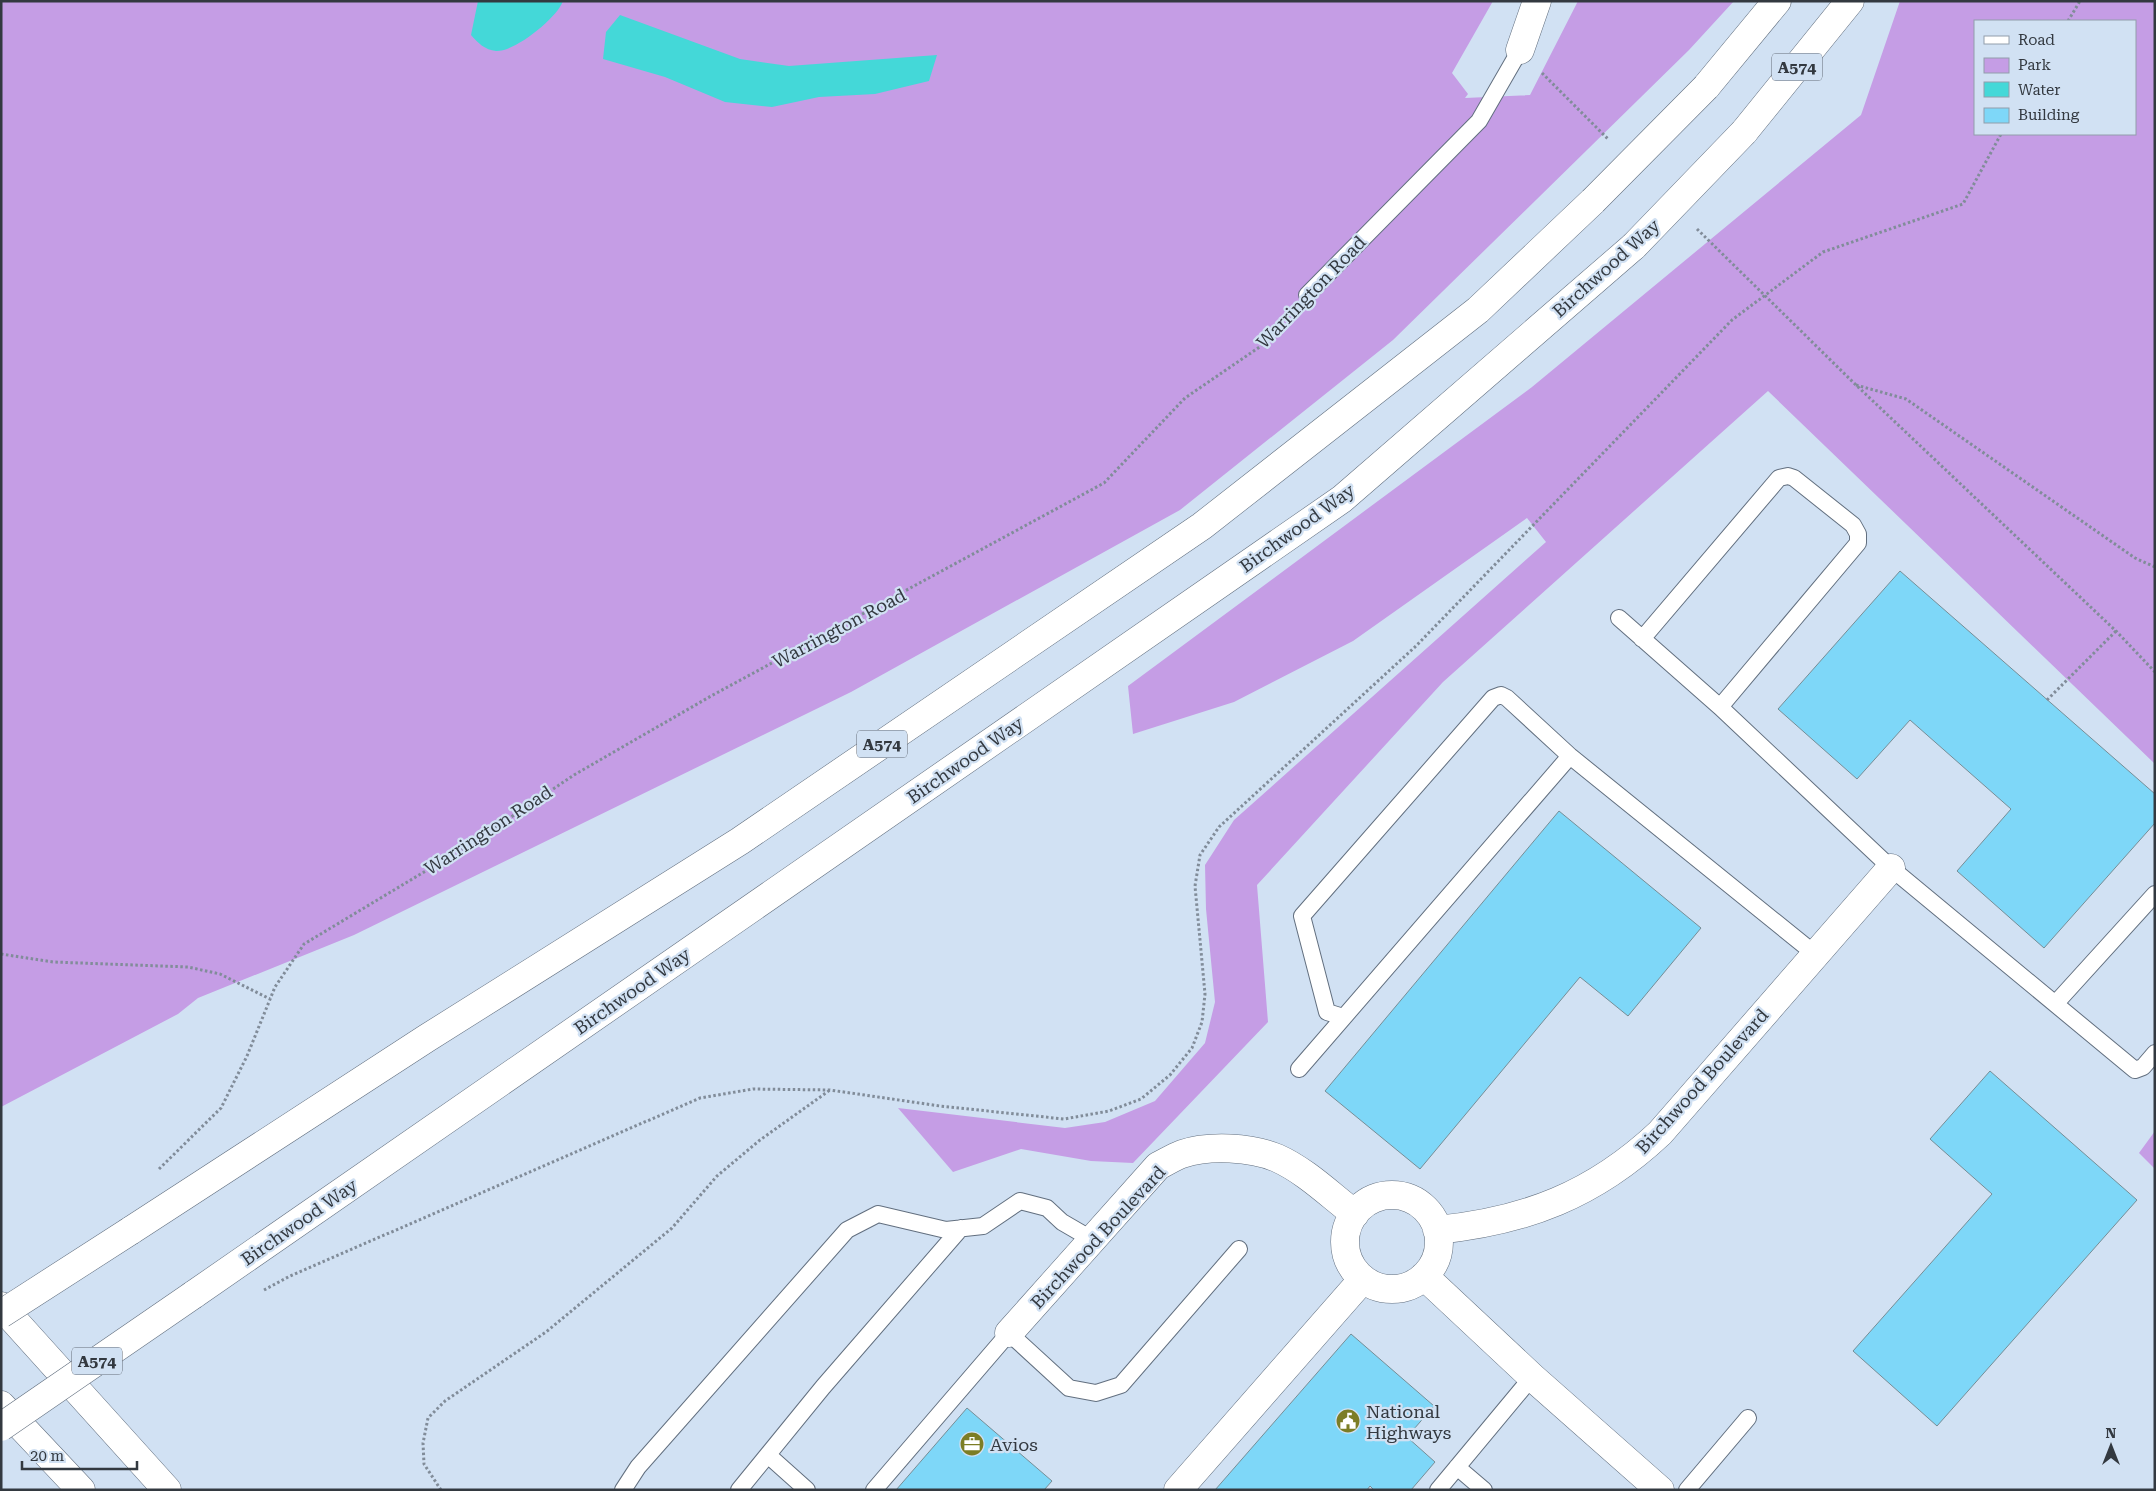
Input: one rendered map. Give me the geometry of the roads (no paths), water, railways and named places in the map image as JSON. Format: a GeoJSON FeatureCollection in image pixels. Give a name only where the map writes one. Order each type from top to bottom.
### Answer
{"type":"FeatureCollection","features":[{"type":"Feature","properties":{"kind":"main road","name":"Warrington Road"},"geometry":{"type":"LineString","coordinates":[[1520,50],[1537,1]]}},
{"type":"Feature","properties":{"kind":"main road","name":"A574"},"geometry":{"type":"LineString","coordinates":[[1,1314],[435,1033],[740,841],[1202,526],[1478,310],[1593,201],[1706,87],[1777,1]]}},
{"type":"Feature","properties":{"kind":"main road","name":"Birchwood Way"},"geometry":{"type":"LineString","coordinates":[[1,1427],[1342,499],[1634,246],[1744,132],[1850,1]]}},
{"type":"Feature","properties":{"kind":"main road","name":"Birchwood Boulevard"},"geometry":{"type":"LineString","coordinates":[[1437,1230],[1481,1225],[1549,1206],[1610,1172],[1638,1153],[1660,1133],[1891,868]]}},
{"type":"Feature","properties":{"kind":"main road","name":"Birchwood Boulevard"},"geometry":{"type":"LineString","coordinates":[[1009,1334],[1158,1166],[1184,1154],[1213,1149],[1245,1150],[1276,1158],[1304,1174],[1355,1214]]}},
{"type":"Feature","properties":{"kind":"main road"},"geometry":{"type":"LineString","coordinates":[[1389,1196],[1404,1197],[1425,1210],[1437,1230],[1437,1253],[1433,1264],[1424,1276],[1411,1285],[1398,1289],[1374,1285],[1354,1271],[1345,1248],[1345,1235],[1355,1214],[1363,1205],[1389,1196]]}},
{"type":"Feature","properties":{"kind":"main road"},"geometry":{"type":"LineString","coordinates":[[1424,1276],[1532,1377],[1660,1490]]}},
{"type":"Feature","properties":{"kind":"main road"},"geometry":{"type":"LineString","coordinates":[[1178,1490],[1363,1279]]}},
{"type":"Feature","properties":{"kind":"main road"},"geometry":{"type":"LineString","coordinates":[[1,1306],[168,1490]]}},
{"type":"Feature","properties":{"kind":"main road"},"geometry":{"type":"LineString","coordinates":[[1,1405],[81,1490]]}},
{"type":"Feature","properties":{"kind":"lane","name":"Warrington Road"},"geometry":{"type":"LineString","coordinates":[[1307,295],[1479,121],[1520,50]]}},
{"type":"Feature","properties":{"kind":"lane"},"geometry":{"type":"LineString","coordinates":[[1642,639],[1779,478],[1788,476],[1794,478],[1853,525],[1858,534],[1858,543],[1720,707]]}},
{"type":"Feature","properties":{"kind":"lane"},"geometry":{"type":"LineString","coordinates":[[1619,618],[1720,707],[1891,868],[2135,1070],[2143,1067],[2155,1052]]}},
{"type":"Feature","properties":{"kind":"lane"},"geometry":{"type":"LineString","coordinates":[[1343,1017],[1327,1012],[1301,922],[1304,913],[1493,698],[1501,695],[1507,698],[1570,756],[1815,954]]}},
{"type":"Feature","properties":{"kind":"lane"},"geometry":{"type":"LineString","coordinates":[[1298,1069],[1570,756]]}},
{"type":"Feature","properties":{"kind":"lane"},"geometry":{"type":"LineString","coordinates":[[2056,1003],[2155,894]]}},
{"type":"Feature","properties":{"kind":"lane"},"geometry":{"type":"LineString","coordinates":[[623,1490],[638,1467],[847,1230],[878,1214],[946,1230],[983,1226],[1020,1201],[1048,1208],[1062,1222],[1093,1240]]}},
{"type":"Feature","properties":{"kind":"lane"},"geometry":{"type":"LineString","coordinates":[[739,1490],[769,1456],[823,1387],[961,1228]]}},
{"type":"Feature","properties":{"kind":"lane"},"geometry":{"type":"LineString","coordinates":[[874,1490],[1009,1334],[1068,1388],[1096,1393],[1121,1386],[1240,1249]]}},
{"type":"Feature","properties":{"kind":"lane"},"geometry":{"type":"LineString","coordinates":[[1438,1490],[1532,1377]]}},
{"type":"Feature","properties":{"kind":"lane"},"geometry":{"type":"LineString","coordinates":[[1687,1490],[1748,1418]]}},
{"type":"Feature","properties":{"kind":"lane"},"geometry":{"type":"LineString","coordinates":[[769,1456],[807,1490]]}},
{"type":"Feature","properties":{"kind":"lane"},"geometry":{"type":"LineString","coordinates":[[1457,1467],[1484,1490]]}},
{"type":"Feature","properties":{"kind":"water"},"geometry":{"type":"Polygon","coordinates":[[[478,1],[563,1],[553,16],[534,33],[514,46],[496,51],[482,46],[471,35],[478,1]]]}},
{"type":"Feature","properties":{"kind":"water"},"geometry":{"type":"Polygon","coordinates":[[[620,15],[740,59],[789,66],[937,55],[929,81],[875,94],[819,97],[772,107],[725,102],[665,77],[603,59],[606,32],[620,15]]]}},
{"type":"Feature","properties":{"kind":"place","name":"National Highways"},"geometry":{"type":"Point","coordinates":[1348,1421]}},
{"type":"Feature","properties":{"kind":"place","name":"Avios"},"geometry":{"type":"Point","coordinates":[972,1444]}}]}
